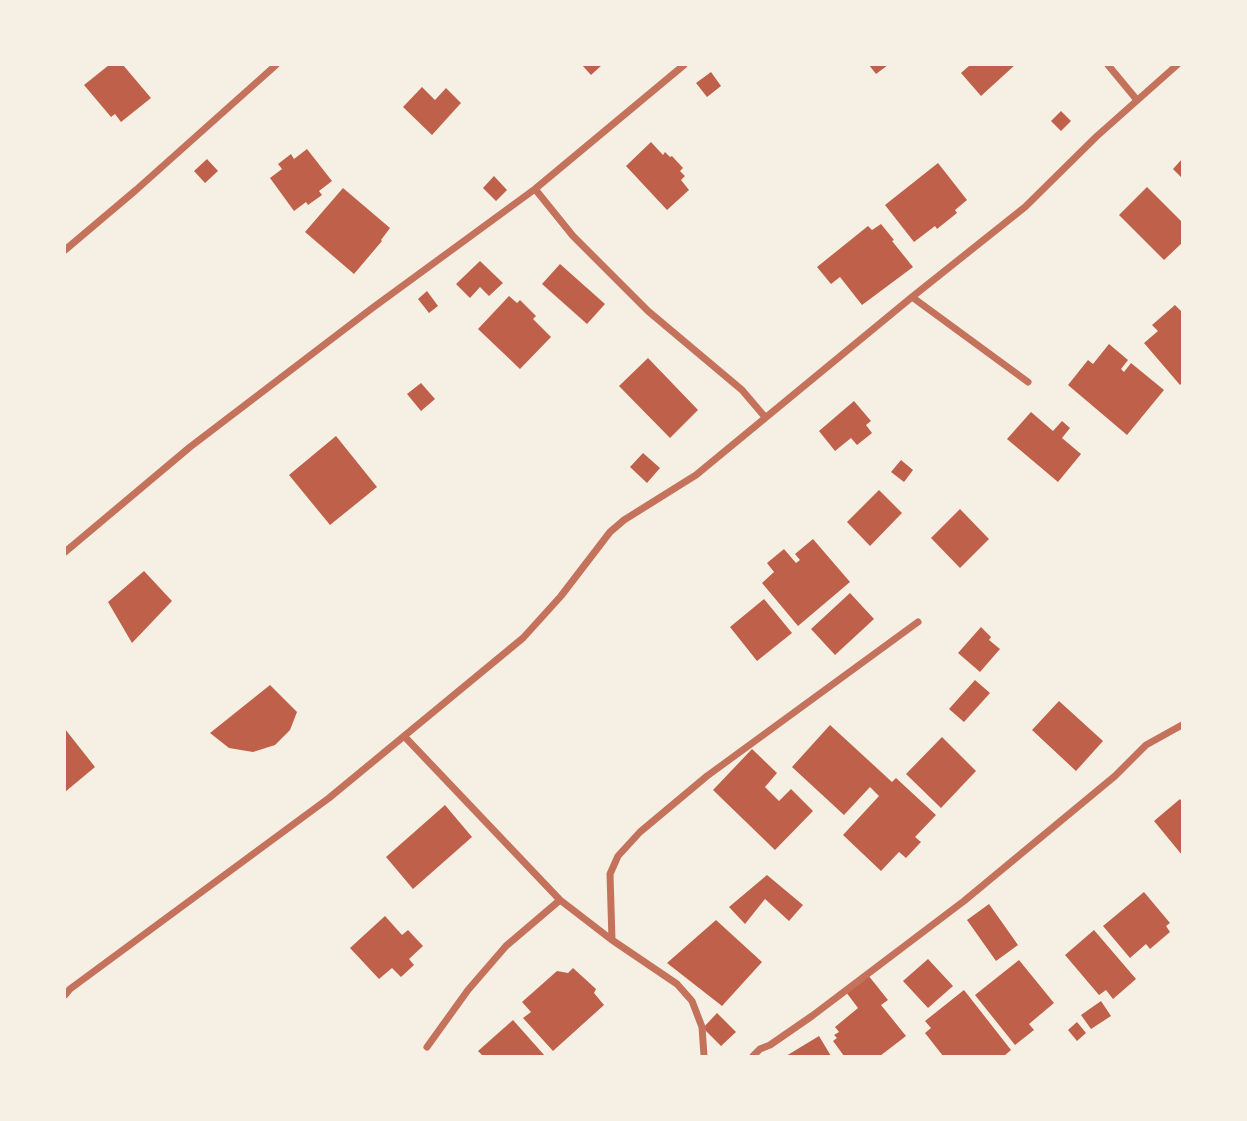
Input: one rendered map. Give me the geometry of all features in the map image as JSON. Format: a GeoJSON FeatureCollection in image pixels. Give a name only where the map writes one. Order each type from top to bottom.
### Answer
{"type":"FeatureCollection","features":[{"type":"Feature","properties":{"kind":"street"},"geometry":{"type":"LineString","coordinates":[[65,250],[276,65]]}},
{"type":"Feature","properties":{"kind":"street"},"geometry":{"type":"LineString","coordinates":[[65,552],[190,447],[371,309],[535,189],[684,65]]}},
{"type":"Feature","properties":{"kind":"street"},"geometry":{"type":"LineString","coordinates":[[1108,65],[1137,100]]}},
{"type":"Feature","properties":{"kind":"street"},"geometry":{"type":"LineString","coordinates":[[65,995],[329,798],[523,638],[561,597],[610,532],[624,520],[696,475],[1025,207],[1097,136],[1177,65]]}},
{"type":"Feature","properties":{"kind":"street"},"geometry":{"type":"LineString","coordinates":[[535,189],[573,236],[648,311],[742,390],[765,417]]}},
{"type":"Feature","properties":{"kind":"street"},"geometry":{"type":"LineString","coordinates":[[912,297],[1028,382]]}},
{"type":"Feature","properties":{"kind":"street"},"geometry":{"type":"LineString","coordinates":[[612,940],[610,874],[618,856],[639,832],[707,776],[918,622]]}},
{"type":"Feature","properties":{"kind":"street"},"geometry":{"type":"LineString","coordinates":[[753,1056],[812,1016],[964,901],[1115,776],[1146,745],[1182,725]]}},
{"type":"Feature","properties":{"kind":"street"},"geometry":{"type":"LineString","coordinates":[[404,736],[560,900],[612,940],[677,984],[692,1001],[702,1027],[704,1056]]}},
{"type":"Feature","properties":{"kind":"street"},"geometry":{"type":"LineString","coordinates":[[427,1047],[468,990],[506,946],[560,900]]}},
{"type":"Feature","properties":{"kind":"building"},"geometry":{"type":"Polygon","coordinates":[[[109,65],[123,65],[151,98],[121,122],[115,114],[111,117],[84,85],[109,65]]]}},
{"type":"Feature","properties":{"kind":"building"},"geometry":{"type":"Polygon","coordinates":[[[582,65],[602,65],[591,75],[582,65]]]}},
{"type":"Feature","properties":{"kind":"building"},"geometry":{"type":"Polygon","coordinates":[[[869,65],[888,65],[876,74],[869,65]]]}},
{"type":"Feature","properties":{"kind":"building"},"geometry":{"type":"Polygon","coordinates":[[[970,65],[1015,65],[981,96],[961,73],[970,65]]]}},
{"type":"Feature","properties":{"kind":"building"},"geometry":{"type":"Polygon","coordinates":[[[711,72],[721,86],[707,97],[696,83],[711,72]]]}},
{"type":"Feature","properties":{"kind":"building"},"geometry":{"type":"Polygon","coordinates":[[[422,87],[435,100],[446,88],[461,103],[432,135],[403,107],[422,87]]]}},
{"type":"Feature","properties":{"kind":"building"},"geometry":{"type":"Polygon","coordinates":[[[1061,111],[1071,121],[1061,131],[1051,121],[1061,111]]]}},
{"type":"Feature","properties":{"kind":"building"},"geometry":{"type":"Polygon","coordinates":[[[651,142],[663,155],[665,152],[672,156],[683,168],[680,171],[685,176],[681,180],[689,190],[667,210],[626,166],[651,142]]]}},
{"type":"Feature","properties":{"kind":"building"},"geometry":{"type":"Polygon","coordinates":[[[307,149],[332,181],[319,191],[322,195],[294,211],[270,178],[282,169],[278,164],[291,154],[294,159],[307,149]]]}},
{"type":"Feature","properties":{"kind":"building"},"geometry":{"type":"Polygon","coordinates":[[[207,159],[218,171],[205,183],[194,171],[207,159]]]}},
{"type":"Feature","properties":{"kind":"building"},"geometry":{"type":"Polygon","coordinates":[[[1182,159],[1182,178],[1173,169],[1182,159]]]}},
{"type":"Feature","properties":{"kind":"building"},"geometry":{"type":"Polygon","coordinates":[[[938,163],[967,200],[955,210],[957,213],[937,229],[935,226],[914,242],[885,205],[938,163]]]}},
{"type":"Feature","properties":{"kind":"building"},"geometry":{"type":"Polygon","coordinates":[[[494,176],[507,190],[496,201],[483,188],[494,176]]]}},
{"type":"Feature","properties":{"kind":"building"},"geometry":{"type":"Polygon","coordinates":[[[1147,187],[1182,222],[1182,243],[1164,260],[1119,215],[1147,187]]]}},
{"type":"Feature","properties":{"kind":"building"},"geometry":{"type":"Polygon","coordinates":[[[343,188],[390,228],[354,274],[305,232],[343,188]]]}},
{"type":"Feature","properties":{"kind":"building"},"geometry":{"type":"Polygon","coordinates":[[[881,224],[913,267],[862,305],[840,277],[831,284],[817,267],[868,226],[872,230],[881,224]]]}},
{"type":"Feature","properties":{"kind":"building"},"geometry":{"type":"Polygon","coordinates":[[[480,261],[503,283],[489,296],[480,287],[470,298],[456,284],[480,261]]]}},
{"type":"Feature","properties":{"kind":"building"},"geometry":{"type":"Polygon","coordinates":[[[560,264],[605,304],[587,324],[542,284],[560,264]]]}},
{"type":"Feature","properties":{"kind":"building"},"geometry":{"type":"Polygon","coordinates":[[[427,291],[438,306],[429,313],[418,299],[427,291]]]}},
{"type":"Feature","properties":{"kind":"building"},"geometry":{"type":"Polygon","coordinates":[[[509,296],[517,303],[520,300],[536,316],[533,319],[551,337],[520,369],[478,329],[509,296]]]}},
{"type":"Feature","properties":{"kind":"building"},"geometry":{"type":"Polygon","coordinates":[[[1175,305],[1182,310],[1180,385],[1144,343],[1158,331],[1152,325],[1175,305]]]}},
{"type":"Feature","properties":{"kind":"building"},"geometry":{"type":"Polygon","coordinates":[[[1109,344],[1128,360],[1121,369],[1124,372],[1131,363],[1164,390],[1127,435],[1068,385],[1088,360],[1093,364],[1109,344]]]}},
{"type":"Feature","properties":{"kind":"building"},"geometry":{"type":"Polygon","coordinates":[[[648,358],[698,410],[670,438],[619,386],[648,358]]]}},
{"type":"Feature","properties":{"kind":"building"},"geometry":{"type":"Polygon","coordinates":[[[421,383],[435,399],[421,411],[407,394],[421,383]]]}},
{"type":"Feature","properties":{"kind":"building"},"geometry":{"type":"Polygon","coordinates":[[[854,401],[871,421],[866,425],[872,433],[857,445],[851,438],[835,451],[819,431],[854,401]]]}},
{"type":"Feature","properties":{"kind":"building"},"geometry":{"type":"Polygon","coordinates":[[[1031,412],[1053,431],[1062,421],[1070,428],[1062,438],[1081,454],[1058,482],[1007,439],[1031,412]]]}},
{"type":"Feature","properties":{"kind":"building"},"geometry":{"type":"Polygon","coordinates":[[[336,436],[377,487],[330,525],[289,475],[336,436]]]}},
{"type":"Feature","properties":{"kind":"building"},"geometry":{"type":"Polygon","coordinates":[[[643,453],[660,468],[647,483],[630,467],[643,453]]]}},
{"type":"Feature","properties":{"kind":"building"},"geometry":{"type":"Polygon","coordinates":[[[901,460],[913,470],[904,482],[891,472],[901,460]]]}},
{"type":"Feature","properties":{"kind":"building"},"geometry":{"type":"Polygon","coordinates":[[[879,490],[902,513],[870,546],[847,522],[879,490]]]}},
{"type":"Feature","properties":{"kind":"building"},"geometry":{"type":"Polygon","coordinates":[[[960,509],[989,539],[960,568],[931,538],[960,509]]]}},
{"type":"Feature","properties":{"kind":"building"},"geometry":{"type":"Polygon","coordinates":[[[813,539],[850,582],[798,626],[762,583],[774,572],[767,563],[784,549],[796,563],[800,560],[795,554],[813,539]]]}},
{"type":"Feature","properties":{"kind":"building"},"geometry":{"type":"Polygon","coordinates":[[[144,571],[172,601],[132,643],[108,602],[144,571]]]}},
{"type":"Feature","properties":{"kind":"building"},"geometry":{"type":"Polygon","coordinates":[[[850,593],[874,619],[835,655],[811,629],[850,593]]]}},
{"type":"Feature","properties":{"kind":"building"},"geometry":{"type":"Polygon","coordinates":[[[764,599],[792,633],[757,661],[730,627],[764,599]]]}},
{"type":"Feature","properties":{"kind":"building"},"geometry":{"type":"Polygon","coordinates":[[[981,627],[991,637],[989,640],[1000,649],[980,672],[958,653],[981,627]]]}},
{"type":"Feature","properties":{"kind":"building"},"geometry":{"type":"Polygon","coordinates":[[[975,680],[990,693],[964,722],[949,709],[975,680]]]}},
{"type":"Feature","properties":{"kind":"building"},"geometry":{"type":"Polygon","coordinates":[[[270,685],[297,712],[290,730],[275,745],[253,752],[229,748],[210,733],[270,685]]]}},
{"type":"Feature","properties":{"kind":"building"},"geometry":{"type":"Polygon","coordinates":[[[1059,701],[1103,741],[1076,771],[1032,730],[1059,701]]]}},
{"type":"Feature","properties":{"kind":"building"},"geometry":{"type":"Polygon","coordinates":[[[830,725],[892,782],[896,778],[936,815],[915,837],[921,842],[906,858],[899,852],[881,871],[843,835],[879,796],[870,787],[844,815],[792,767],[830,725]]]}},
{"type":"Feature","properties":{"kind":"building"},"geometry":{"type":"Polygon","coordinates":[[[65,729],[95,767],[65,792],[65,729]]]}},
{"type":"Feature","properties":{"kind":"building"},"geometry":{"type":"Polygon","coordinates":[[[942,737],[976,771],[941,808],[906,774],[942,737]]]}},
{"type":"Feature","properties":{"kind":"building"},"geometry":{"type":"Polygon","coordinates":[[[752,749],[777,773],[765,787],[779,801],[791,789],[813,811],[775,850],[713,790],[752,749]]]}},
{"type":"Feature","properties":{"kind":"building"},"geometry":{"type":"Polygon","coordinates":[[[1180,799],[1182,802],[1182,855],[1154,821],[1180,799]]]}},
{"type":"Feature","properties":{"kind":"building"},"geometry":{"type":"Polygon","coordinates":[[[445,805],[472,837],[413,889],[386,857],[445,805]]]}},
{"type":"Feature","properties":{"kind":"building"},"geometry":{"type":"Polygon","coordinates":[[[767,875],[803,905],[789,921],[765,899],[745,924],[729,907],[767,875]]]}},
{"type":"Feature","properties":{"kind":"building"},"geometry":{"type":"Polygon","coordinates":[[[1144,892],[1170,923],[1166,926],[1170,932],[1150,949],[1146,944],[1130,958],[1103,926],[1144,892]]]}},
{"type":"Feature","properties":{"kind":"building"},"geometry":{"type":"Polygon","coordinates":[[[989,904],[1018,945],[996,961],[967,920],[989,904]]]}},
{"type":"Feature","properties":{"kind":"building"},"geometry":{"type":"Polygon","coordinates":[[[385,916],[402,935],[408,930],[423,946],[409,959],[414,965],[401,977],[392,968],[379,979],[350,948],[385,916]]]}},
{"type":"Feature","properties":{"kind":"building"},"geometry":{"type":"Polygon","coordinates":[[[716,920],[762,962],[722,1006],[667,963],[716,920]]]}},
{"type":"Feature","properties":{"kind":"building"},"geometry":{"type":"Polygon","coordinates":[[[1094,930],[1136,979],[1113,999],[1106,990],[1099,995],[1065,955],[1094,930]]]}},
{"type":"Feature","properties":{"kind":"building"},"geometry":{"type":"Polygon","coordinates":[[[928,959],[953,986],[928,1008],[903,981],[928,959]]]}},
{"type":"Feature","properties":{"kind":"building"},"geometry":{"type":"Polygon","coordinates":[[[1019,960],[1054,1003],[1029,1024],[1034,1030],[1015,1045],[975,995],[1019,960]]]}},
{"type":"Feature","properties":{"kind":"building"},"geometry":{"type":"Polygon","coordinates":[[[573,968],[596,989],[594,993],[604,1005],[553,1051],[523,1018],[531,1012],[522,1002],[557,971],[568,973],[573,968]]]}},
{"type":"Feature","properties":{"kind":"building"},"geometry":{"type":"Polygon","coordinates":[[[868,975],[888,1000],[881,1005],[906,1036],[880,1056],[844,1056],[833,1041],[837,1038],[834,1035],[839,1032],[835,1027],[858,1008],[846,992],[868,975]]]}},
{"type":"Feature","properties":{"kind":"building"},"geometry":{"type":"Polygon","coordinates":[[[964,990],[1011,1050],[1004,1056],[943,1056],[925,1033],[931,1028],[925,1021],[964,990]]]}},
{"type":"Feature","properties":{"kind":"building"},"geometry":{"type":"Polygon","coordinates":[[[1101,1001],[1111,1016],[1091,1029],[1081,1015],[1101,1001]]]}},
{"type":"Feature","properties":{"kind":"building"},"geometry":{"type":"Polygon","coordinates":[[[717,1013],[736,1032],[721,1046],[703,1028],[717,1013]]]}},
{"type":"Feature","properties":{"kind":"building"},"geometry":{"type":"Polygon","coordinates":[[[513,1020],[545,1056],[483,1056],[478,1051],[513,1020]]]}},
{"type":"Feature","properties":{"kind":"building"},"geometry":{"type":"Polygon","coordinates":[[[1077,1022],[1086,1033],[1077,1041],[1068,1030],[1077,1022]]]}},
{"type":"Feature","properties":{"kind":"building"},"geometry":{"type":"Polygon","coordinates":[[[819,1036],[831,1056],[786,1056],[819,1036]]]}}]}
